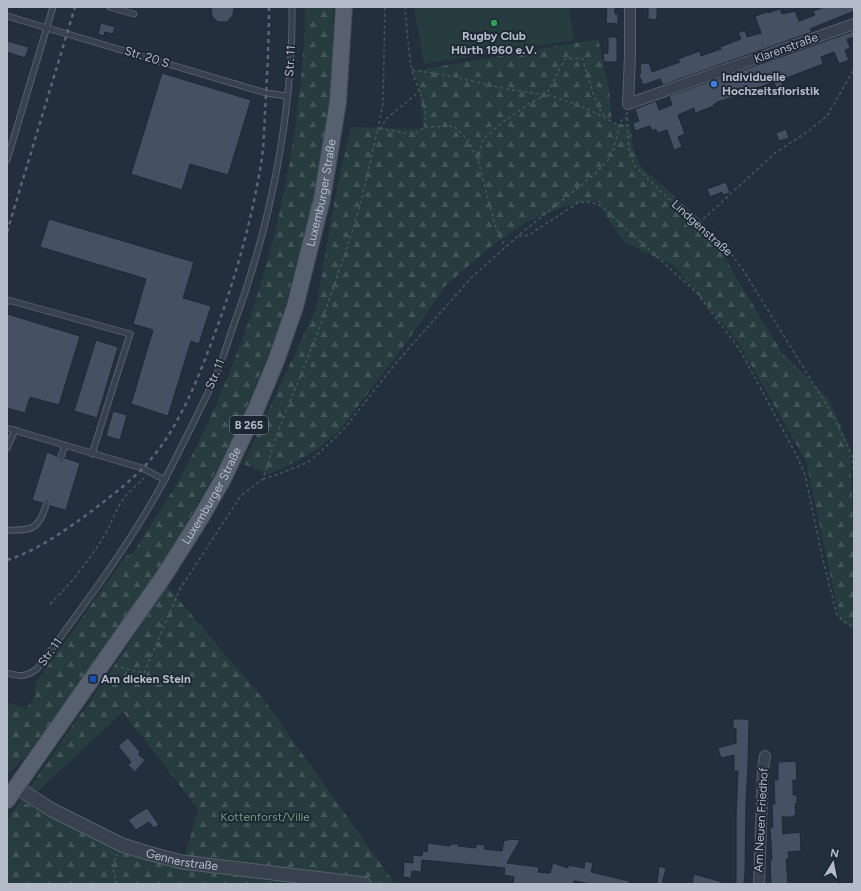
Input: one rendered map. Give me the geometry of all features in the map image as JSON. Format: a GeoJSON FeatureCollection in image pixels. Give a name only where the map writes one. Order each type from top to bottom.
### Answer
{"type":"FeatureCollection","features":[{"type":"Feature","properties":{"kind":"main road","name":"Luxemburger Straße"},"geometry":{"type":"LineString","coordinates":[[11,790],[105,662],[168,569],[200,519],[223,479],[256,409],[295,307],[322,199],[338,102],[344,7]]}},
{"type":"Feature","properties":{"kind":"street"},"geometry":{"type":"LineString","coordinates":[[628,104],[630,7]]}},
{"type":"Feature","properties":{"kind":"street","name":"Klarenstraße"},"geometry":{"type":"LineString","coordinates":[[628,104],[854,24]]}},
{"type":"Feature","properties":{"kind":"street","name":"Am Neuen Friedhof"},"geometry":{"type":"LineString","coordinates":[[759,884],[763,769],[765,756]]}},
{"type":"Feature","properties":{"kind":"street","name":"Gennerstraße"},"geometry":{"type":"LineString","coordinates":[[11,790],[122,845],[182,862],[364,884]]}},
{"type":"Feature","properties":{"kind":"lane"},"geometry":{"type":"LineString","coordinates":[[7,160],[53,7]]}},
{"type":"Feature","properties":{"kind":"lane"},"geometry":{"type":"LineString","coordinates":[[110,7],[134,14]]}},
{"type":"Feature","properties":{"kind":"lane","name":"Str. 11"},"geometry":{"type":"LineString","coordinates":[[7,673],[18,676],[27,676],[37,669],[91,595],[138,524],[164,480],[215,377],[249,285],[268,209],[279,153],[287,96],[292,7]]}},
{"type":"Feature","properties":{"kind":"lane","name":"Str. 20 S"},"geometry":{"type":"LineString","coordinates":[[7,16],[266,93],[287,96]]}},
{"type":"Feature","properties":{"kind":"lane"},"geometry":{"type":"LineString","coordinates":[[7,302],[8,300],[130,334],[92,454]]}},
{"type":"Feature","properties":{"kind":"lane"},"geometry":{"type":"LineString","coordinates":[[7,428],[142,468],[164,480]]}},
{"type":"Feature","properties":{"kind":"lane"},"geometry":{"type":"LineString","coordinates":[[7,448],[15,430]]}},
{"type":"Feature","properties":{"kind":"lane"},"geometry":{"type":"LineString","coordinates":[[61,457],[65,445]]}},
{"type":"Feature","properties":{"kind":"lane"},"geometry":{"type":"LineString","coordinates":[[7,530],[23,531],[34,527],[41,519],[46,504]]}},
{"type":"Feature","properties":{"kind":"path"},"geometry":{"type":"LineString","coordinates":[[263,479],[276,437],[321,324],[354,226],[363,194],[383,103],[385,7]]}},
{"type":"Feature","properties":{"kind":"path"},"geometry":{"type":"LineString","coordinates":[[405,7],[412,70],[424,100],[426,117],[425,127]]}},
{"type":"Feature","properties":{"kind":"path"},"geometry":{"type":"LineString","coordinates":[[478,160],[483,139],[530,102],[546,95],[565,58],[582,58],[596,102],[606,118]]}},
{"type":"Feature","properties":{"kind":"path"},"geometry":{"type":"LineString","coordinates":[[699,223],[775,153],[807,132],[827,116],[854,69]]}},
{"type":"Feature","properties":{"kind":"path"},"geometry":{"type":"LineString","coordinates":[[412,70],[451,76],[506,89],[546,95],[588,109],[620,126]]}},
{"type":"Feature","properties":{"kind":"path"},"geometry":{"type":"LineString","coordinates":[[377,132],[387,118],[420,91]]}},
{"type":"Feature","properties":{"kind":"path","name":"Lindgenstraße"},"geometry":{"type":"LineString","coordinates":[[628,104],[627,118],[630,154],[634,165],[660,191],[699,223],[727,250],[743,270],[831,412],[852,455],[854,481]]}},
{"type":"Feature","properties":{"kind":"path"},"geometry":{"type":"LineString","coordinates":[[105,662],[113,666],[144,673],[180,589],[243,494],[263,479],[306,463],[333,441],[395,364],[471,278],[519,235],[595,174],[608,161],[622,120],[627,118]]}},
{"type":"Feature","properties":{"kind":"path"},"geometry":{"type":"LineString","coordinates":[[380,129],[404,134],[412,134],[425,127],[454,126],[468,140],[478,160],[495,225],[505,247]]}},
{"type":"Feature","properties":{"kind":"path"},"geometry":{"type":"LineString","coordinates":[[519,235],[528,235],[579,202],[591,202],[601,206],[697,293],[740,350],[797,456],[805,475],[823,560],[837,615],[847,624],[854,627]]}},
{"type":"Feature","properties":{"kind":"path"},"geometry":{"type":"LineString","coordinates":[[50,604],[65,590],[93,552],[107,532],[118,507],[149,472]]}},
{"type":"Feature","properties":{"kind":"path"},"geometry":{"type":"LineString","coordinates":[[117,884],[112,865],[122,845]]}},
{"type":"Feature","properties":{"kind":"green space"},"geometry":{"type":"Polygon","coordinates":[[[305,7],[333,7],[332,91],[316,189],[281,322],[232,443],[157,575],[30,751],[10,773],[7,771],[7,702],[26,709],[35,696],[35,684],[125,557],[134,552],[186,467],[225,384],[256,299],[280,211],[296,121],[301,78],[305,7]]]}},
{"type":"Feature","properties":{"kind":"green space","name":"Rugby Club Hürth 1960 e.V."},"geometry":{"type":"Polygon","coordinates":[[[414,7],[569,7],[574,40],[424,64],[414,7]]]}},
{"type":"Feature","properties":{"kind":"green space"},"geometry":{"type":"Polygon","coordinates":[[[598,39],[609,89],[612,123],[630,125],[633,149],[640,166],[703,222],[782,353],[829,399],[850,448],[854,550],[854,629],[840,620],[806,461],[738,342],[673,265],[623,242],[607,217],[603,206],[596,201],[586,201],[565,206],[525,223],[493,245],[446,285],[404,346],[339,431],[319,448],[293,463],[269,474],[243,464],[316,309],[337,187],[351,127],[424,129],[420,91],[413,71],[598,39]]]}},
{"type":"Feature","properties":{"kind":"green space","name":"Kottenforst/Ville"},"geometry":{"type":"Polygon","coordinates":[[[167,586],[264,700],[395,884],[7,884],[7,820],[115,665],[167,586]],[[123,712],[25,803],[59,820],[182,868],[198,809],[123,712]]]}},
{"type":"Feature","properties":{"kind":"building"},"geometry":{"type":"Polygon","coordinates":[[[211,7],[234,7],[233,15],[227,22],[218,22],[212,16],[211,7]]]}},
{"type":"Feature","properties":{"kind":"building"},"geometry":{"type":"Polygon","coordinates":[[[607,7],[615,7],[615,14],[618,14],[618,24],[606,23],[607,7]]]}},
{"type":"Feature","properties":{"kind":"building"},"geometry":{"type":"Polygon","coordinates":[[[649,7],[657,7],[657,20],[648,19],[649,7]]]}},
{"type":"Feature","properties":{"kind":"building"},"geometry":{"type":"Polygon","coordinates":[[[825,7],[854,7],[854,11],[810,29],[812,32],[663,85],[660,79],[643,85],[639,74],[641,73],[640,64],[649,63],[652,72],[680,62],[678,59],[700,51],[701,56],[721,49],[720,47],[741,39],[738,33],[745,30],[747,37],[761,33],[755,16],[767,12],[780,9],[782,14],[795,11],[799,21],[815,15],[813,11],[825,7]]]}},
{"type":"Feature","properties":{"kind":"building"},"geometry":{"type":"Polygon","coordinates":[[[101,23],[115,27],[113,34],[105,32],[104,36],[98,34],[101,23]]]}},
{"type":"Feature","properties":{"kind":"building"},"geometry":{"type":"Polygon","coordinates":[[[854,31],[854,37],[847,39],[850,48],[845,50],[849,60],[839,64],[834,52],[821,57],[823,64],[781,80],[786,95],[780,97],[774,82],[744,94],[717,102],[713,105],[714,106],[695,113],[694,108],[678,115],[685,134],[678,137],[682,147],[674,150],[667,130],[657,133],[656,129],[652,131],[650,126],[635,131],[633,123],[639,121],[635,109],[656,101],[659,110],[672,105],[669,96],[854,31]]]}},
{"type":"Feature","properties":{"kind":"building"},"geometry":{"type":"Polygon","coordinates":[[[608,37],[617,37],[617,62],[604,62],[603,54],[608,53],[608,37]]]}},
{"type":"Feature","properties":{"kind":"building"},"geometry":{"type":"Polygon","coordinates":[[[7,41],[29,47],[25,58],[7,52],[7,41]]]}},
{"type":"Feature","properties":{"kind":"building"},"geometry":{"type":"Polygon","coordinates":[[[162,73],[251,100],[228,175],[190,164],[182,190],[131,174],[162,73]]]}},
{"type":"Feature","properties":{"kind":"building"},"geometry":{"type":"Polygon","coordinates":[[[786,129],[789,138],[779,141],[776,133],[786,129]]]}},
{"type":"Feature","properties":{"kind":"building"},"geometry":{"type":"Polygon","coordinates":[[[726,182],[730,193],[723,195],[722,192],[710,197],[707,189],[726,182]]]}},
{"type":"Feature","properties":{"kind":"building"},"geometry":{"type":"Polygon","coordinates":[[[49,219],[194,262],[183,298],[211,306],[199,344],[191,341],[168,416],[131,404],[153,330],[133,324],[146,279],[40,247],[49,219]]]}},
{"type":"Feature","properties":{"kind":"building"},"geometry":{"type":"Polygon","coordinates":[[[7,314],[80,336],[59,405],[30,397],[25,413],[7,408],[7,314]]]}},
{"type":"Feature","properties":{"kind":"building"},"geometry":{"type":"Polygon","coordinates":[[[96,340],[118,347],[97,418],[74,411],[96,340]]]}},
{"type":"Feature","properties":{"kind":"building"},"geometry":{"type":"Polygon","coordinates":[[[113,411],[127,415],[120,440],[106,436],[113,411]]]}},
{"type":"Feature","properties":{"kind":"building"},"geometry":{"type":"Polygon","coordinates":[[[47,452],[57,456],[60,461],[65,458],[80,463],[66,510],[50,506],[47,501],[42,503],[32,500],[47,452]]]}},
{"type":"Feature","properties":{"kind":"building"},"geometry":{"type":"Polygon","coordinates":[[[733,719],[749,719],[744,884],[736,884],[738,771],[734,771],[734,755],[721,758],[718,748],[736,743],[736,729],[733,728],[733,719]]]}},
{"type":"Feature","properties":{"kind":"building"},"geometry":{"type":"Polygon","coordinates":[[[128,738],[140,752],[138,754],[145,760],[135,772],[128,765],[131,762],[118,746],[128,738]]]}},
{"type":"Feature","properties":{"kind":"building"},"geometry":{"type":"Polygon","coordinates":[[[796,761],[797,780],[793,780],[793,795],[797,795],[797,804],[795,804],[796,815],[794,815],[794,817],[782,817],[783,834],[800,832],[801,851],[788,852],[789,859],[786,859],[788,884],[771,884],[770,860],[772,860],[770,827],[773,827],[772,804],[775,804],[774,780],[778,780],[778,762],[796,761]]]}},
{"type":"Feature","properties":{"kind":"building"},"geometry":{"type":"Polygon","coordinates":[[[147,808],[159,825],[154,828],[149,822],[136,830],[128,820],[147,808]]]}},
{"type":"Feature","properties":{"kind":"building"},"geometry":{"type":"Polygon","coordinates":[[[507,839],[520,840],[507,863],[539,867],[538,872],[550,873],[553,863],[568,868],[568,865],[584,868],[585,861],[593,863],[591,872],[629,881],[629,884],[591,884],[574,881],[573,884],[513,884],[514,877],[504,875],[505,868],[422,860],[421,872],[412,871],[411,878],[403,877],[404,862],[413,863],[413,855],[422,856],[423,851],[427,852],[428,843],[450,846],[450,844],[459,844],[458,846],[476,848],[476,844],[485,845],[484,849],[502,851],[504,840],[507,841],[507,839]]]}},
{"type":"Feature","properties":{"kind":"building"},"geometry":{"type":"Polygon","coordinates":[[[659,866],[666,868],[662,884],[657,884],[659,866]]]}},
{"type":"Feature","properties":{"kind":"building"},"geometry":{"type":"Polygon","coordinates":[[[694,874],[722,882],[722,884],[692,884],[694,874]]]}},
{"type":"Feature","properties":{"kind":"railway"},"geometry":{"type":"LineString","coordinates":[[7,232],[75,7]]}},
{"type":"Feature","properties":{"kind":"railway"},"geometry":{"type":"LineString","coordinates":[[7,560],[36,548],[64,531],[120,489],[135,476],[154,455],[165,441],[183,409],[199,375],[228,297],[247,231],[257,186],[263,145],[268,60],[269,7]]}},
{"type":"Feature","properties":{"kind":"place","name":"Rugby Club Hürth 1960 e.V."},"geometry":{"type":"Point","coordinates":[494,23]}},
{"type":"Feature","properties":{"kind":"place","name":"Individuelle Hochzeitsfloristik"},"geometry":{"type":"Point","coordinates":[714,84]}},
{"type":"Feature","properties":{"kind":"place","name":"Am dicken Stein"},"geometry":{"type":"Point","coordinates":[93,679]}}]}
